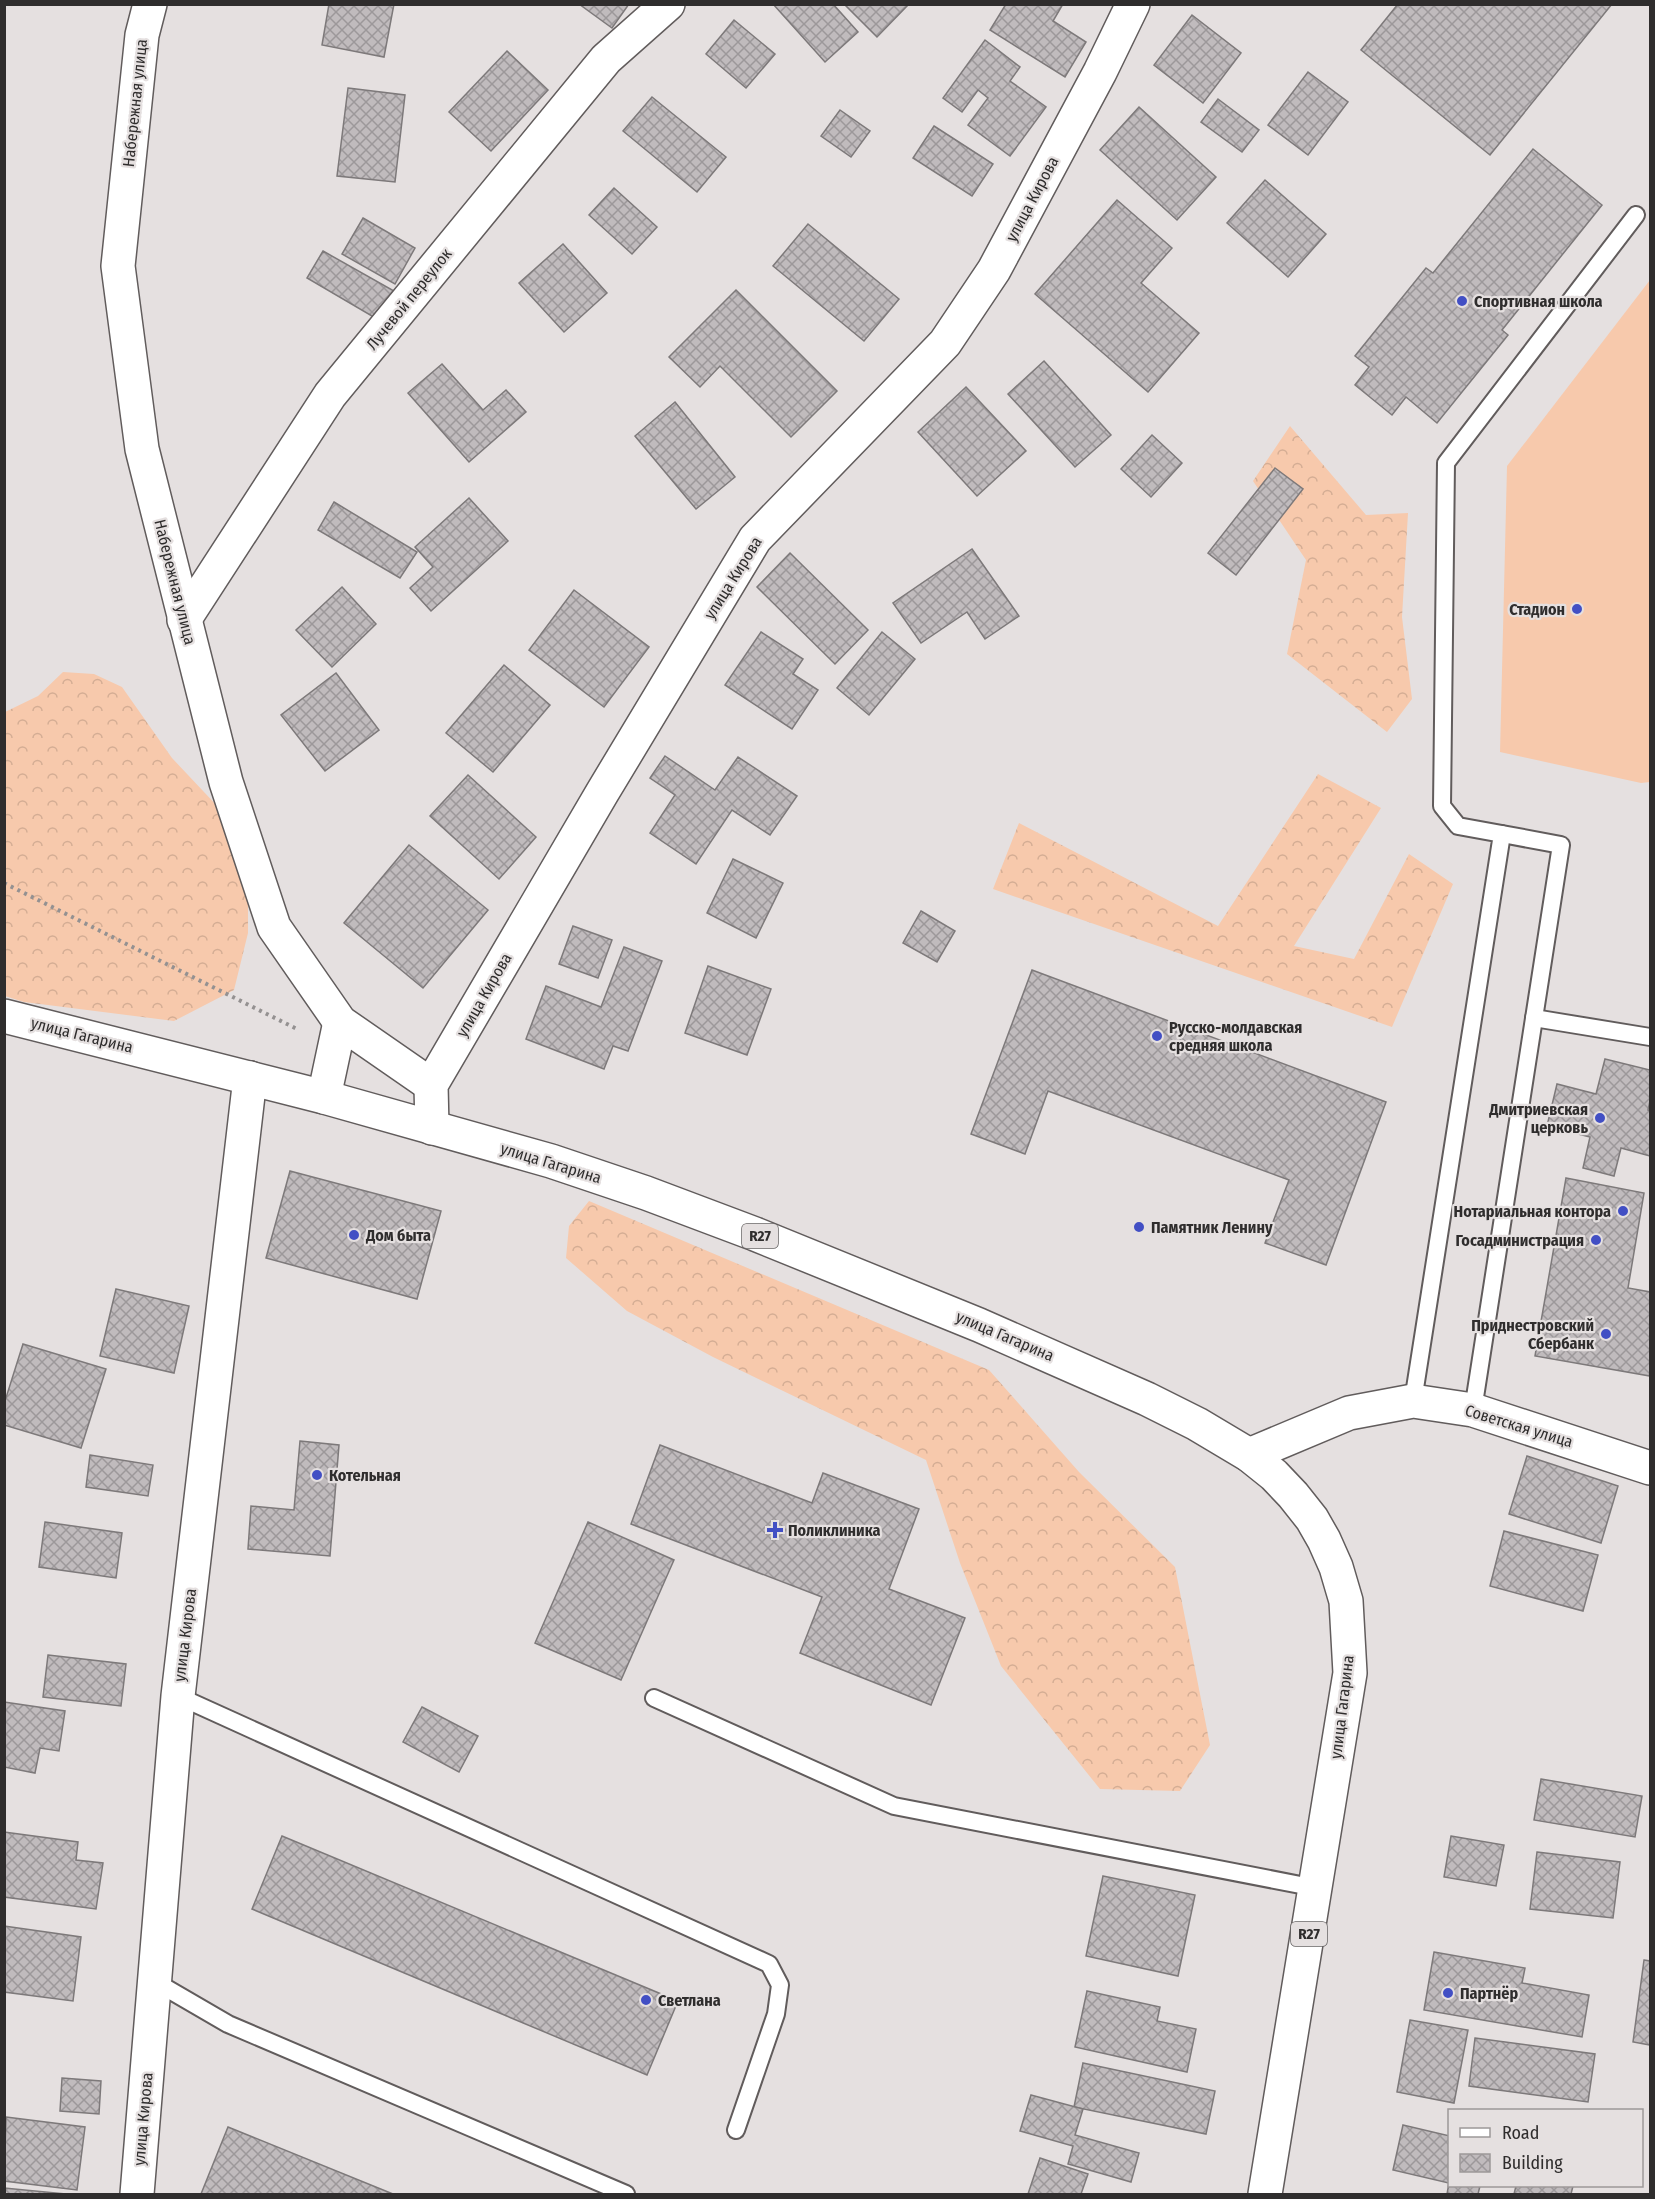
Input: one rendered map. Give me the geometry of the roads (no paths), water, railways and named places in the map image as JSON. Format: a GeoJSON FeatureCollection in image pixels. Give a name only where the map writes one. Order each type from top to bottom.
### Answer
{"type":"FeatureCollection","features":[{"type":"Feature","properties":{"kind":"street","name":"Набережная улица"},"geometry":{"type":"LineString","coordinates":[[150,4],[142,35],[118,266],[142,449],[226,782],[274,927],[337,1035],[431,1085]]}},
{"type":"Feature","properties":{"kind":"street","name":"Лучевой переулок"},"geometry":{"type":"LineString","coordinates":[[184,620],[330,395],[606,59],[668,4]]}},
{"type":"Feature","properties":{"kind":"street","name":"улица Кирова"},"geometry":{"type":"LineString","coordinates":[[431,1085],[755,539],[945,343],[994,270],[1100,72],[1133,4]]}},
{"type":"Feature","properties":{"kind":"street","name":"улица Гагарина"},"geometry":{"type":"LineString","coordinates":[[4,1016],[324,1097],[551,1161],[646,1193],[755,1234],[1088,1372],[1197,1424],[1250,1455],[1274,1475],[1312,1519],[1336,1567],[1346,1601],[1350,1673],[1265,2194]]}},
{"type":"Feature","properties":{"kind":"street"},"geometry":{"type":"LineString","coordinates":[[324,1097],[337,1035]]}},
{"type":"Feature","properties":{"kind":"street","name":"улица Кирова"},"geometry":{"type":"LineString","coordinates":[[136,2194],[178,1696],[250,1078]]}},
{"type":"Feature","properties":{"kind":"street"},"geometry":{"type":"LineString","coordinates":[[431,1085],[432,1128]]}},
{"type":"Feature","properties":{"kind":"street","name":"Советская улица"},"geometry":{"type":"LineString","coordinates":[[1250,1455],[1348,1413],[1413,1401],[1473,1410],[1650,1468]]}},
{"type":"Feature","properties":{"kind":"lane"},"geometry":{"type":"LineString","coordinates":[[1473,1410],[1561,844],[1458,826],[1442,806],[1446,463],[1636,215]]}},
{"type":"Feature","properties":{"kind":"lane"},"geometry":{"type":"LineString","coordinates":[[1413,1401],[1502,834]]}},
{"type":"Feature","properties":{"kind":"lane"},"geometry":{"type":"LineString","coordinates":[[1534,1018],[1650,1037]]}},
{"type":"Feature","properties":{"kind":"lane"},"geometry":{"type":"LineString","coordinates":[[178,1696],[769,1964],[780,1985],[776,2014],[736,2130]]}},
{"type":"Feature","properties":{"kind":"lane"},"geometry":{"type":"LineString","coordinates":[[654,1698],[894,1806],[1316,1888]]}},
{"type":"Feature","properties":{"kind":"lane"},"geometry":{"type":"LineString","coordinates":[[154,1981],[228,2024],[626,2194]]}},
{"type":"Feature","properties":{"kind":"place","name":"Спортивная школа"},"geometry":{"type":"Point","coordinates":[1462,301]}},
{"type":"Feature","properties":{"kind":"place","name":"Стадион"},"geometry":{"type":"Point","coordinates":[1577,609]}},
{"type":"Feature","properties":{"kind":"place","name":"Русско-молдавская средняя школа"},"geometry":{"type":"Point","coordinates":[1157,1036]}},
{"type":"Feature","properties":{"kind":"place","name":"Дмитриевская церковь"},"geometry":{"type":"Point","coordinates":[1600,1118]}},
{"type":"Feature","properties":{"kind":"place","name":"Нотариальная контора"},"geometry":{"type":"Point","coordinates":[1623,1211]}},
{"type":"Feature","properties":{"kind":"place","name":"Памятник Ленину"},"geometry":{"type":"Point","coordinates":[1139,1227]}},
{"type":"Feature","properties":{"kind":"place","name":"Дом быта"},"geometry":{"type":"Point","coordinates":[354,1235]}},
{"type":"Feature","properties":{"kind":"place","name":"Госадминистрация"},"geometry":{"type":"Point","coordinates":[1596,1240]}},
{"type":"Feature","properties":{"kind":"place","name":"Приднестровский Сбербанк"},"geometry":{"type":"Point","coordinates":[1606,1334]}},
{"type":"Feature","properties":{"kind":"place","name":"Котельная"},"geometry":{"type":"Point","coordinates":[317,1475]}},
{"type":"Feature","properties":{"kind":"place","name":"Поликлиника"},"geometry":{"type":"Point","coordinates":[775,1530]}},
{"type":"Feature","properties":{"kind":"place","name":"Партнёр"},"geometry":{"type":"Point","coordinates":[1448,1993]}},
{"type":"Feature","properties":{"kind":"place","name":"Светлана"},"geometry":{"type":"Point","coordinates":[646,2000]}}]}
